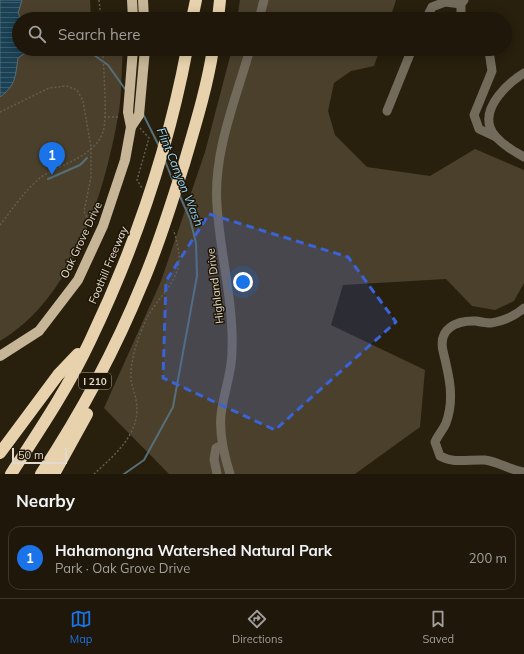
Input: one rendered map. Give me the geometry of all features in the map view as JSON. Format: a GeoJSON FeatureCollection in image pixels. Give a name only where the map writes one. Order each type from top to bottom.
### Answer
{"type":"FeatureCollection","features":[{"type":"Feature","properties":{"kind":"highway"},"geometry":{"type":"LineString","coordinates":[[193,12],[196,0]]}},
{"type":"Feature","properties":{"kind":"highway"},"geometry":{"type":"LineString","coordinates":[[219,12],[220,0]]}},
{"type":"Feature","properties":{"kind":"highway","name":"Foothill Freeway"},"geometry":{"type":"LineString","coordinates":[[11,474],[60,396],[90,342],[134,238],[156,174],[180,85],[186,56]]}},
{"type":"Feature","properties":{"kind":"highway","name":"I 210"},"geometry":{"type":"LineString","coordinates":[[41,474],[71,426],[95,382],[142,284],[163,227],[197,120],[211,56]]}},
{"type":"Feature","properties":{"kind":"highway"},"geometry":{"type":"LineString","coordinates":[[54,474],[86,415],[142,284]]}},
{"type":"Feature","properties":{"kind":"highway"},"geometry":{"type":"LineString","coordinates":[[0,453],[58,375],[90,342]]}},
{"type":"Feature","properties":{"kind":"main road"},"geometry":{"type":"LineString","coordinates":[[132,0],[133,12]]}},
{"type":"Feature","properties":{"kind":"main road"},"geometry":{"type":"LineString","coordinates":[[143,0],[144,12]]}},
{"type":"Feature","properties":{"kind":"main road"},"geometry":{"type":"LineString","coordinates":[[145,12],[149,0]]}},
{"type":"Feature","properties":{"kind":"main road","name":"Oak Grove Drive"},"geometry":{"type":"LineString","coordinates":[[0,356],[39,331],[78,280],[104,226],[125,160],[131,127],[128,112],[132,56]]}},
{"type":"Feature","properties":{"kind":"main road","name":"Oak Grove Drive"},"geometry":{"type":"LineString","coordinates":[[131,127],[139,115],[144,56]]}},
{"type":"Feature","properties":{"kind":"street"},"geometry":{"type":"LineString","coordinates":[[261,12],[264,0]]}},
{"type":"Feature","properties":{"kind":"street"},"geometry":{"type":"LineString","coordinates":[[430,12],[432,7],[445,2],[462,2],[461,12]]}},
{"type":"Feature","properties":{"kind":"street","name":"Highland Drive"},"geometry":{"type":"LineString","coordinates":[[230,474],[222,445],[220,416],[232,354],[232,314],[217,205],[217,177],[222,147],[248,56]]}},
{"type":"Feature","properties":{"kind":"street"},"geometry":{"type":"LineString","coordinates":[[387,111],[409,56]]}},
{"type":"Feature","properties":{"kind":"street"},"geometry":{"type":"LineString","coordinates":[[490,56],[492,71],[474,115],[479,129],[496,137],[524,158]]}},
{"type":"Feature","properties":{"kind":"street"},"geometry":{"type":"LineString","coordinates":[[496,137],[490,128],[489,120],[491,110],[509,84],[524,73]]}},
{"type":"Feature","properties":{"kind":"street"},"geometry":{"type":"LineString","coordinates":[[524,308],[502,321],[489,323],[467,321],[458,322],[449,326],[445,332],[442,346],[450,381],[451,394],[445,424],[436,442],[440,456],[447,460],[486,460],[510,472],[524,472]]}},
{"type":"Feature","properties":{"kind":"street"},"geometry":{"type":"LineString","coordinates":[[217,474],[214,459],[216,448],[222,445]]}},
{"type":"Feature","properties":{"kind":"path"},"geometry":{"type":"LineString","coordinates":[[99,0],[100,12]]}},
{"type":"Feature","properties":{"kind":"path"},"geometry":{"type":"LineString","coordinates":[[0,225],[35,182],[46,174],[76,160],[99,139],[103,130],[104,117],[103,56]]}},
{"type":"Feature","properties":{"kind":"path"},"geometry":{"type":"LineString","coordinates":[[0,112],[49,88],[72,87],[77,90],[84,101],[91,147],[91,177],[84,209],[86,216],[104,226]]}},
{"type":"Feature","properties":{"kind":"path"},"geometry":{"type":"LineString","coordinates":[[104,117],[121,116]]}},
{"type":"Feature","properties":{"kind":"path"},"geometry":{"type":"LineString","coordinates":[[143,190],[137,180],[149,138],[144,131]]}},
{"type":"Feature","properties":{"kind":"path"},"geometry":{"type":"LineString","coordinates":[[94,474],[119,449],[131,432],[135,422],[136,400],[130,379],[138,341],[153,306],[160,300],[175,278],[180,259],[175,233],[171,228]]}},
{"type":"Feature","properties":{"kind":"highlighted area"},"geometry":{"type":"Polygon","coordinates":[[[209,214],[348,257],[396,322],[275,430],[163,378],[166,281],[209,214]]]}},
{"type":"Feature","properties":{"kind":"shaded area"},"geometry":{"type":"Polygon","coordinates":[[[0,0],[90,0],[91,12],[12,12],[12,56],[123,56],[120,104],[113,142],[95,208],[82,240],[66,270],[48,298],[26,322],[0,341],[0,0]]]}},
{"type":"Feature","properties":{"kind":"shaded area"},"geometry":{"type":"Polygon","coordinates":[[[240,0],[396,0],[392,12],[238,12],[240,0]]]}},
{"type":"Feature","properties":{"kind":"shaded area"},"geometry":{"type":"Polygon","coordinates":[[[230,56],[378,56],[374,66],[351,71],[334,83],[328,111],[335,135],[367,167],[430,176],[475,149],[524,170],[524,283],[514,301],[495,310],[472,306],[446,279],[343,285],[331,325],[425,370],[420,427],[355,474],[169,474],[104,408],[161,281],[205,152],[230,56]]]}},
{"type":"Feature","properties":{"kind":"water"},"geometry":{"type":"Polygon","coordinates":[[[0,0],[22,0],[18,12],[12,12],[12,56],[21,56],[18,58],[12,84],[0,97],[0,0]]]}},
{"type":"Feature","properties":{"kind":"waterway","name":"Flint Canyon Wash"},"geometry":{"type":"LineString","coordinates":[[95,56],[108,65],[125,89]]}},
{"type":"Feature","properties":{"kind":"waterway","name":"Flint Canyon Wash"},"geometry":{"type":"LineString","coordinates":[[143,114],[159,146]]}},
{"type":"Feature","properties":{"kind":"waterway"},"geometry":{"type":"LineString","coordinates":[[48,179],[80,165],[87,158]]}},
{"type":"Feature","properties":{"kind":"waterway","name":"Flint Canyon Wash"},"geometry":{"type":"LineString","coordinates":[[165,161],[173,181]]}},
{"type":"Feature","properties":{"kind":"waterway","name":"Flint Canyon Wash"},"geometry":{"type":"LineString","coordinates":[[124,474],[144,460],[173,407],[197,276],[196,243],[190,219],[179,194]]}},
{"type":"Feature","properties":{"kind":"place","name":"Hahamongna Watershed Natural Park"},"geometry":{"type":"Point","coordinates":[52,175]}}]}
